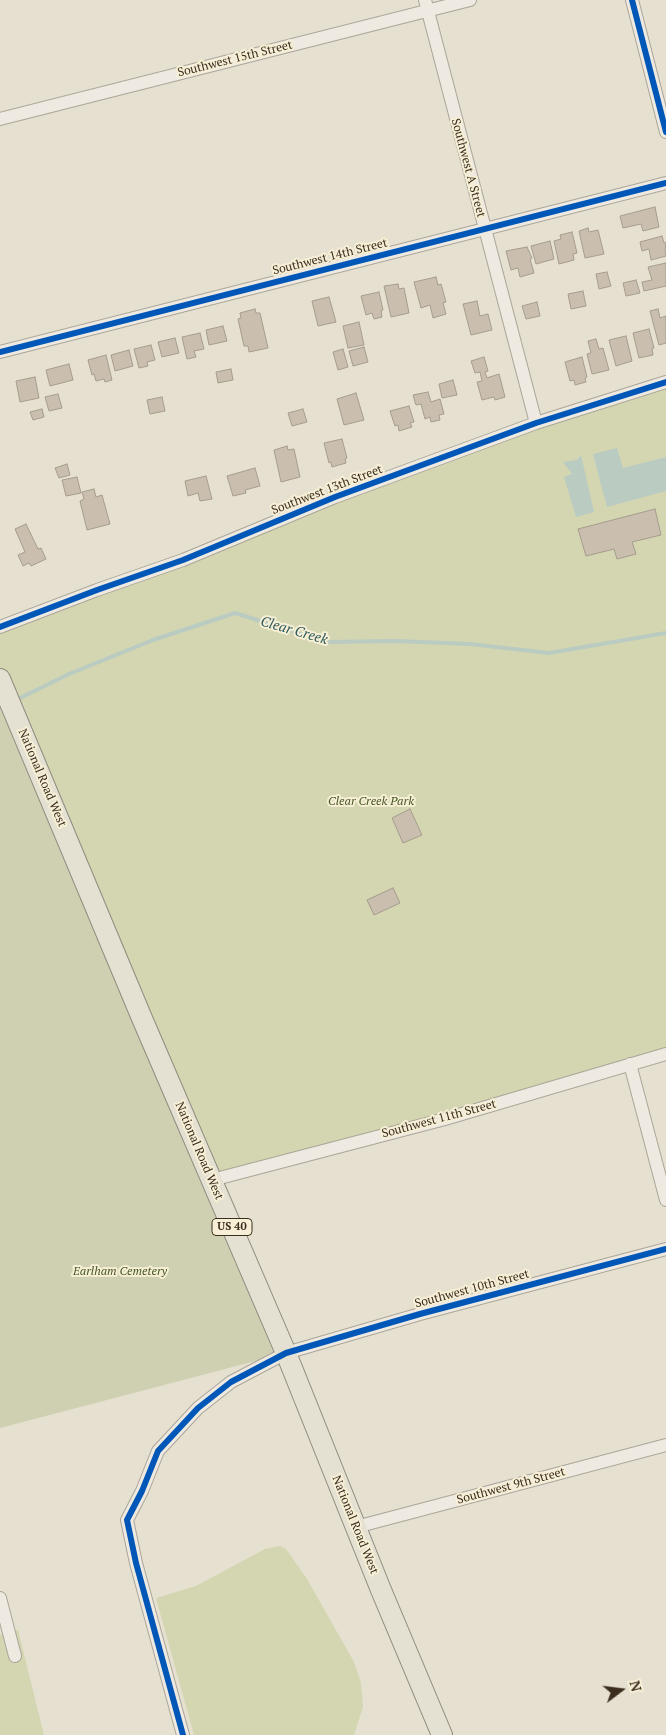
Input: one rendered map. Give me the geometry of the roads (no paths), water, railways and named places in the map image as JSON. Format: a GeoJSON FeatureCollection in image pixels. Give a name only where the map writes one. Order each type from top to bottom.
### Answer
{"type":"FeatureCollection","features":[{"type":"Feature","properties":{"kind":"main road","name":"National Road West"},"geometry":{"type":"LineString","coordinates":[[1,681],[140,1016],[286,1353],[442,1735]]}},
{"type":"Feature","properties":{"kind":"street","name":"Southwest 15th Street"},"geometry":{"type":"LineString","coordinates":[[0,119],[426,5],[470,0]]}},
{"type":"Feature","properties":{"kind":"street"},"geometry":{"type":"LineString","coordinates":[[632,0],[666,132]]}},
{"type":"Feature","properties":{"kind":"street","name":"Southwest A Street"},"geometry":{"type":"LineString","coordinates":[[426,5],[536,423]]}},
{"type":"Feature","properties":{"kind":"street","name":"Southwest 14th Street"},"geometry":{"type":"LineString","coordinates":[[0,352],[666,183]]}},
{"type":"Feature","properties":{"kind":"street","name":"Southwest 13th Street"},"geometry":{"type":"LineString","coordinates":[[0,627],[183,560],[335,497],[536,423],[666,382]]}},
{"type":"Feature","properties":{"kind":"street","name":"Southwest 11th Street"},"geometry":{"type":"LineString","coordinates":[[212,1180],[445,1119],[666,1054]]}},
{"type":"Feature","properties":{"kind":"street"},"geometry":{"type":"LineString","coordinates":[[630,1064],[666,1200]]}},
{"type":"Feature","properties":{"kind":"street","name":"Southwest 10th Street"},"geometry":{"type":"LineString","coordinates":[[183,1735],[126,1520],[142,1491],[158,1451],[198,1408],[232,1382],[286,1353],[420,1314],[666,1249]]}},
{"type":"Feature","properties":{"kind":"street","name":"Southwest 9th Street"},"geometry":{"type":"LineString","coordinates":[[356,1527],[666,1445]]}},
{"type":"Feature","properties":{"kind":"street"},"geometry":{"type":"LineString","coordinates":[[0,1598],[15,1656]]}},
{"type":"Feature","properties":{"kind":"waterway","name":"Clear Creek"},"geometry":{"type":"LineString","coordinates":[[16,700],[69,674],[153,640],[235,613],[327,642],[395,641],[470,644],[549,653],[666,633]]}},
{"type":"Feature","properties":{"kind":"park label","name":"Clear Creek Park"},"geometry":{"type":"Point","coordinates":[371,802]}},
{"type":"Feature","properties":{"kind":"park label","name":"Earlham Cemetery"},"geometry":{"type":"Point","coordinates":[120,1272]}}]}
